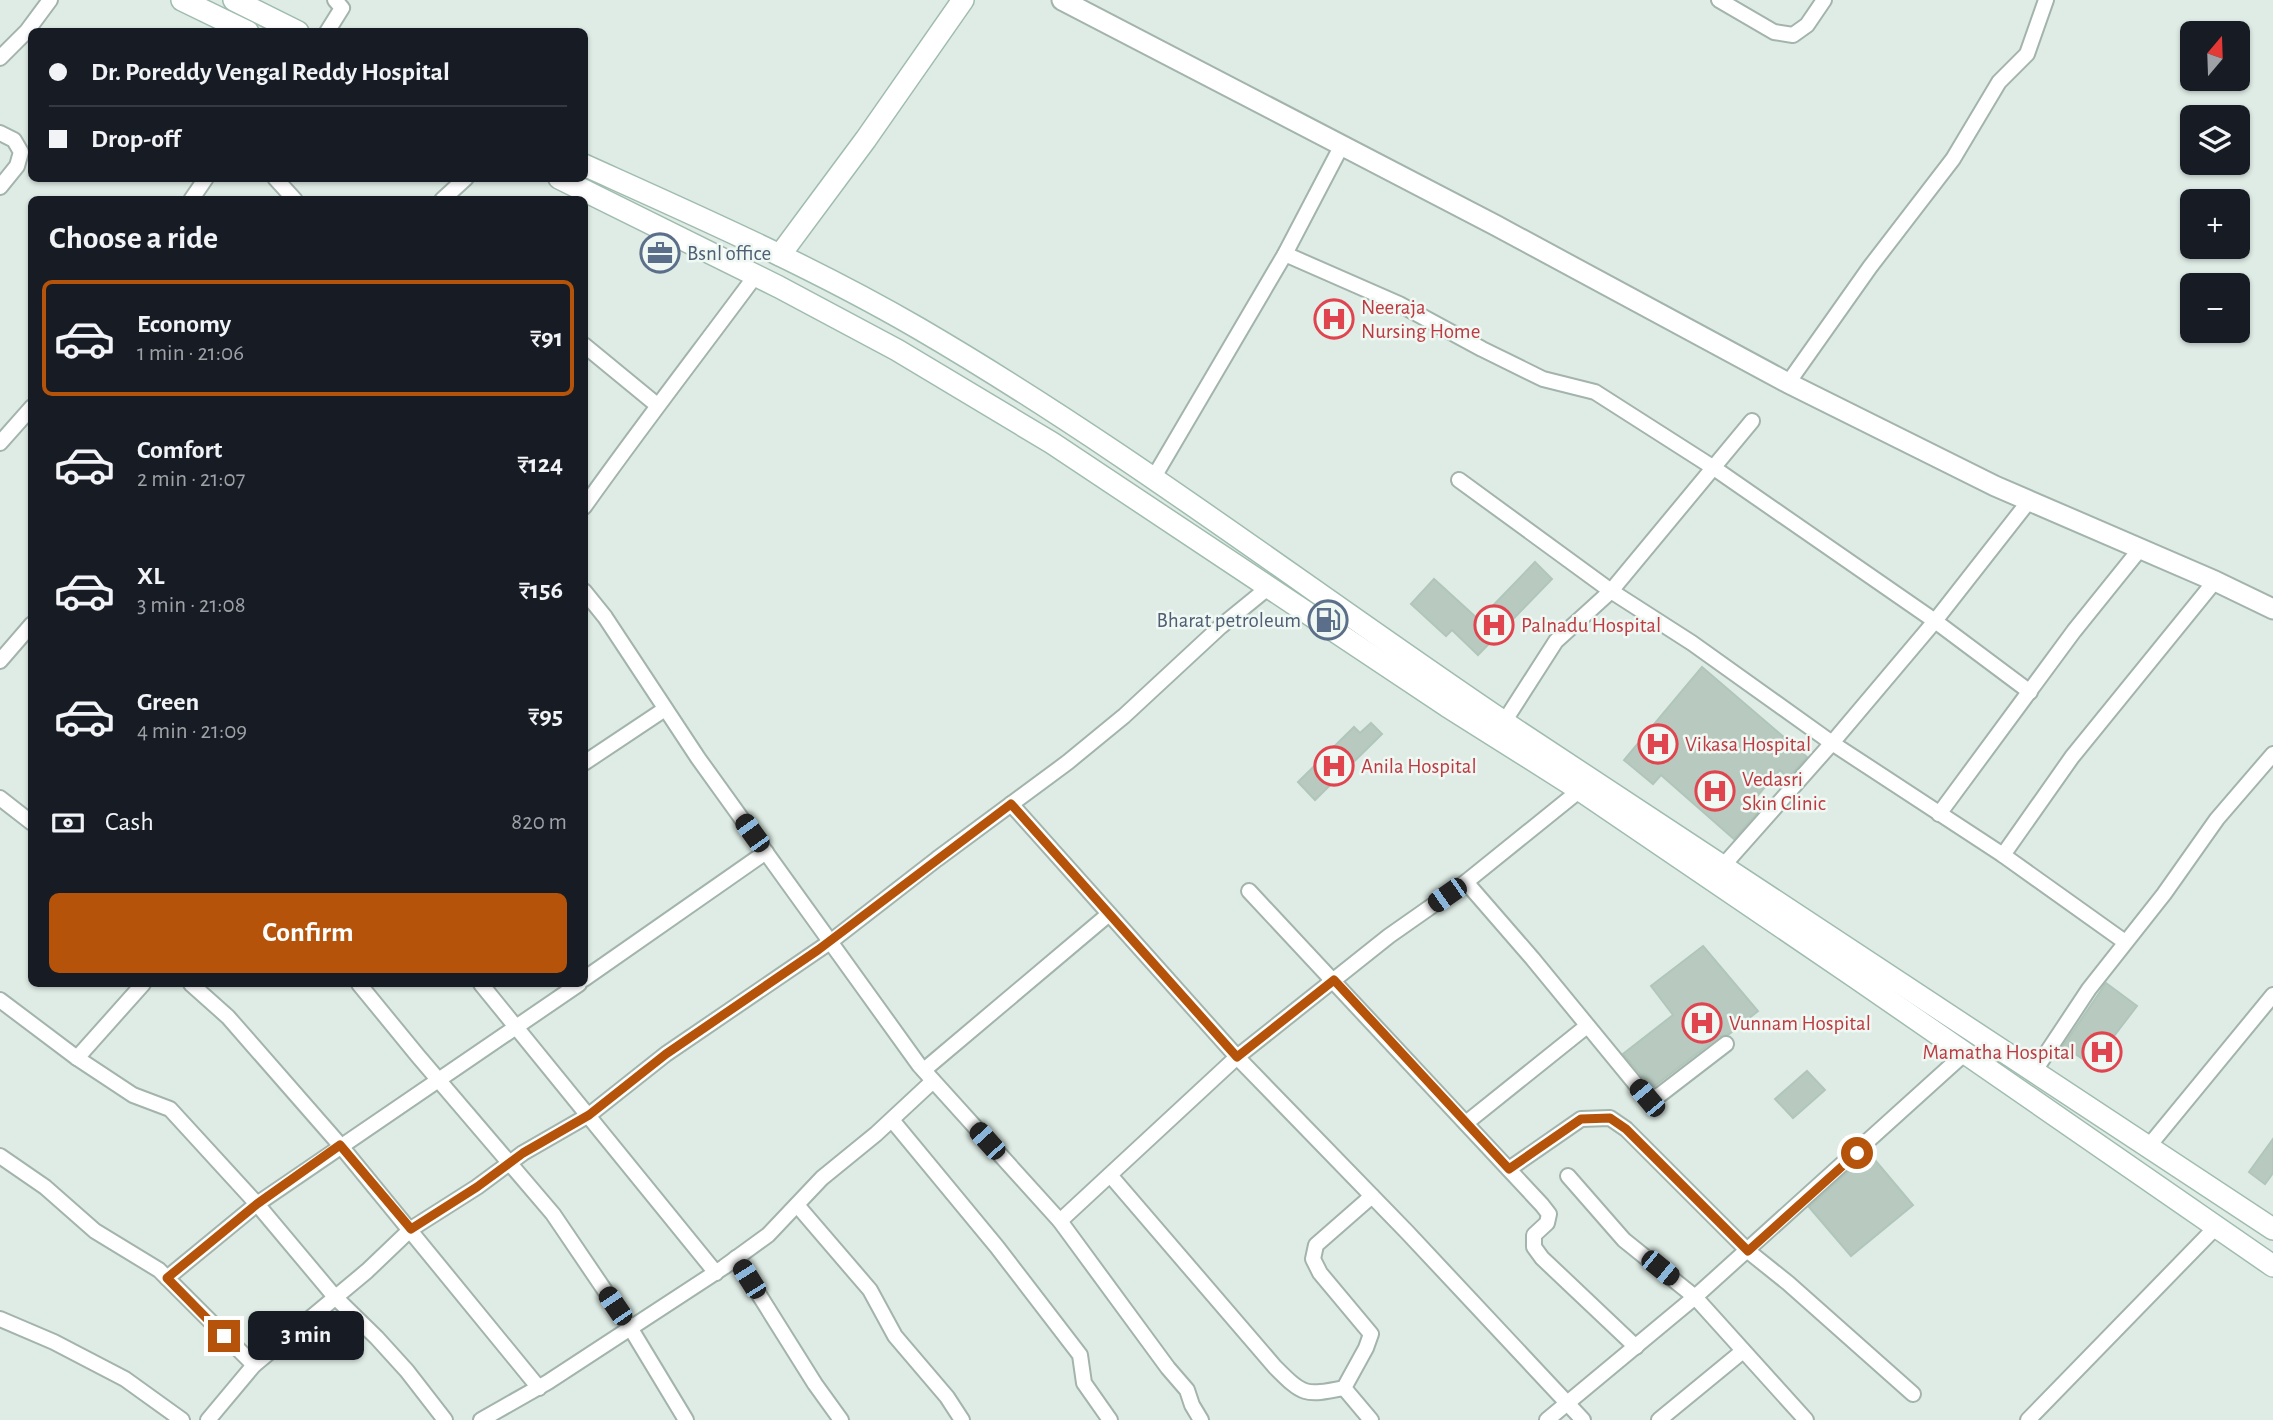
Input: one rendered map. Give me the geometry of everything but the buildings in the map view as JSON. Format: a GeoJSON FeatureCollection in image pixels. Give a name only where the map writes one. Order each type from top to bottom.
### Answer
{"type":"FeatureCollection","features":[{"type":"Feature","properties":{"kind":"main road"},"geometry":{"type":"LineString","coordinates":[[182,0],[240,28]]}},
{"type":"Feature","properties":{"kind":"main road"},"geometry":{"type":"LineString","coordinates":[[234,0],[290,28]]}},
{"type":"Feature","properties":{"kind":"main road"},"geometry":{"type":"LineString","coordinates":[[780,255],[866,139],[963,0]]}},
{"type":"Feature","properties":{"kind":"main road"},"geometry":{"type":"LineString","coordinates":[[588,167],[780,255],[914,326],[1046,406],[1154,477],[1233,535],[1504,722],[2273,1229]]}},
{"type":"Feature","properties":{"kind":"main road"},"geometry":{"type":"LineString","coordinates":[[567,182],[748,270],[897,350],[1052,443],[1447,706],[1580,790],[2273,1266]]}},
{"type":"Feature","properties":{"kind":"street"},"geometry":{"type":"LineString","coordinates":[[29,28],[50,0]]}},
{"type":"Feature","properties":{"kind":"street"},"geometry":{"type":"LineString","coordinates":[[1062,0],[1342,145],[1788,383],[1995,486],[2215,581],[2273,609]]}},
{"type":"Feature","properties":{"kind":"street"},"geometry":{"type":"LineString","coordinates":[[1719,0],[1774,32],[1793,35],[1807,25],[1824,0]]}},
{"type":"Feature","properties":{"kind":"street"},"geometry":{"type":"LineString","coordinates":[[1788,383],[1870,267],[1953,159],[1999,82],[2027,54],[2046,0]]}},
{"type":"Feature","properties":{"kind":"street"},"geometry":{"type":"LineString","coordinates":[[329,28],[342,3]]}},
{"type":"Feature","properties":{"kind":"street"},"geometry":{"type":"LineString","coordinates":[[0,58],[28,30]]}},
{"type":"Feature","properties":{"kind":"street"},"geometry":{"type":"LineString","coordinates":[[0,133],[14,139],[21,152],[17,166],[0,187]]}},
{"type":"Feature","properties":{"kind":"street"},"geometry":{"type":"LineString","coordinates":[[1154,477],[1285,254],[1342,145]]}},
{"type":"Feature","properties":{"kind":"street"},"geometry":{"type":"LineString","coordinates":[[279,182],[291,196]]}},
{"type":"Feature","properties":{"kind":"street"},"geometry":{"type":"LineString","coordinates":[[446,196],[462,182]]}},
{"type":"Feature","properties":{"kind":"street"},"geometry":{"type":"LineString","coordinates":[[1285,254],[1398,304],[1543,379],[1595,392],[1714,468],[1935,621],[2030,692]]}},
{"type":"Feature","properties":{"kind":"street"},"geometry":{"type":"LineString","coordinates":[[588,501],[683,373],[748,270]]}},
{"type":"Feature","properties":{"kind":"street"},"geometry":{"type":"LineString","coordinates":[[588,348],[657,405]]}},
{"type":"Feature","properties":{"kind":"street"},"geometry":{"type":"LineString","coordinates":[[0,443],[28,412]]}},
{"type":"Feature","properties":{"kind":"street"},"geometry":{"type":"LineString","coordinates":[[1504,722],[1556,641],[1611,591],[1752,421]]}},
{"type":"Feature","properties":{"kind":"street"},"geometry":{"type":"LineString","coordinates":[[1459,480],[1611,591],[1692,643],[1832,743],[2003,855],[2125,942]]}},
{"type":"Feature","properties":{"kind":"street"},"geometry":{"type":"LineString","coordinates":[[1722,867],[1935,621],[2029,501]]}},
{"type":"Feature","properties":{"kind":"street"},"geometry":{"type":"LineString","coordinates":[[1938,814],[2074,632],[2140,549]]}},
{"type":"Feature","properties":{"kind":"street"},"geometry":{"type":"LineString","coordinates":[[2003,855],[2072,757],[2215,581]]}},
{"type":"Feature","properties":{"kind":"street"},"geometry":{"type":"LineString","coordinates":[[208,1420],[254,1366],[367,1271],[411,1229],[589,1115],[666,1054],[830,942],[1068,762],[1269,587]]}},
{"type":"Feature","properties":{"kind":"street"},"geometry":{"type":"LineString","coordinates":[[588,597],[605,617],[665,709],[766,852],[928,1075],[1060,1221],[1187,1390],[1201,1420]]}},
{"type":"Feature","properties":{"kind":"street"},"geometry":{"type":"LineString","coordinates":[[0,661],[28,629]]}},
{"type":"Feature","properties":{"kind":"street"},"geometry":{"type":"LineString","coordinates":[[588,760],[665,709]]}},
{"type":"Feature","properties":{"kind":"street"},"geometry":{"type":"LineString","coordinates":[[2034,1072],[2089,989],[2164,894],[2217,819],[2273,754]]}},
{"type":"Feature","properties":{"kind":"street"},"geometry":{"type":"LineString","coordinates":[[1060,1221],[1237,1057],[1389,936],[1466,881],[1580,790]]}},
{"type":"Feature","properties":{"kind":"street"},"geometry":{"type":"LineString","coordinates":[[0,798],[28,821]]}},
{"type":"Feature","properties":{"kind":"street"},"geometry":{"type":"LineString","coordinates":[[1011,804],[1237,1057],[1583,1420]]}},
{"type":"Feature","properties":{"kind":"street"},"geometry":{"type":"LineString","coordinates":[[588,976],[766,852]]}},
{"type":"Feature","properties":{"kind":"street"},"geometry":{"type":"LineString","coordinates":[[1466,881],[1647,1098],[1653,1099],[1726,1044]]}},
{"type":"Feature","properties":{"kind":"street"},"geometry":{"type":"LineString","coordinates":[[1249,891],[1549,1214],[1546,1223],[1534,1235],[1534,1247],[1542,1258],[1636,1347]]}},
{"type":"Feature","properties":{"kind":"street"},"geometry":{"type":"LineString","coordinates":[[481,1420],[539,1388],[631,1329],[768,1235],[822,1178],[892,1120],[928,1075],[1109,914]]}},
{"type":"Feature","properties":{"kind":"street"},"geometry":{"type":"LineString","coordinates":[[77,1058],[140,987]]}},
{"type":"Feature","properties":{"kind":"street"},"geometry":{"type":"LineString","coordinates":[[194,987],[228,1017],[340,1145],[539,1388]]}},
{"type":"Feature","properties":{"kind":"street"},"geometry":{"type":"LineString","coordinates":[[361,987],[553,1214],[631,1329],[686,1420]]}},
{"type":"Feature","properties":{"kind":"street"},"geometry":{"type":"LineString","coordinates":[[484,987],[716,1273]]}},
{"type":"Feature","properties":{"kind":"street"},"geometry":{"type":"LineString","coordinates":[[167,1278],[257,1204],[575,987]]}},
{"type":"Feature","properties":{"kind":"street"},"geometry":{"type":"LineString","coordinates":[[2148,1147],[2273,995]]}},
{"type":"Feature","properties":{"kind":"street"},"geometry":{"type":"LineString","coordinates":[[0,1000],[77,1058],[133,1095],[170,1109],[257,1204],[335,1297],[384,1346],[445,1420]]}},
{"type":"Feature","properties":{"kind":"street"},"geometry":{"type":"LineString","coordinates":[[1466,1123],[1587,1026]]}},
{"type":"Feature","properties":{"kind":"street"},"geometry":{"type":"LineString","coordinates":[[1547,1420],[1748,1251],[1964,1054]]}},
{"type":"Feature","properties":{"kind":"street"},"geometry":{"type":"LineString","coordinates":[[1509,1169],[1581,1119],[1610,1118],[1626,1129],[1748,1251],[1913,1394]]}},
{"type":"Feature","properties":{"kind":"street"},"geometry":{"type":"LineString","coordinates":[[892,1120],[997,1247],[1080,1355],[1084,1383],[1110,1420]]}},
{"type":"Feature","properties":{"kind":"street"},"geometry":{"type":"LineString","coordinates":[[0,1156],[45,1187],[95,1231],[159,1269],[254,1366]]}},
{"type":"Feature","properties":{"kind":"street"},"geometry":{"type":"LineString","coordinates":[[1110,1175],[1275,1367],[1298,1390],[1315,1394],[1344,1388],[1371,1334],[1320,1273],[1312,1259],[1316,1245],[1372,1196]]}},
{"type":"Feature","properties":{"kind":"street"},"geometry":{"type":"LineString","coordinates":[[1569,1176],[1624,1240],[1695,1297],[1806,1420]]}},
{"type":"Feature","properties":{"kind":"street"},"geometry":{"type":"LineString","coordinates":[[797,1205],[870,1290],[895,1336],[962,1420]]}},
{"type":"Feature","properties":{"kind":"street"},"geometry":{"type":"LineString","coordinates":[[2028,1420],[2215,1227]]}},
{"type":"Feature","properties":{"kind":"street"},"geometry":{"type":"LineString","coordinates":[[736,1258],[815,1384],[841,1420]]}},
{"type":"Feature","properties":{"kind":"street"},"geometry":{"type":"LineString","coordinates":[[0,1319],[54,1342],[125,1379],[182,1420]]}},
{"type":"Feature","properties":{"kind":"street"},"geometry":{"type":"LineString","coordinates":[[1659,1420],[1743,1350]]}},
{"type":"Feature","properties":{"kind":"street"},"geometry":{"type":"LineString","coordinates":[[1344,1388],[1371,1420]]}},
{"type":"Feature","properties":{"kind":"place","name":"Bsnl office"},"geometry":{"type":"Point","coordinates":[660,253]}},
{"type":"Feature","properties":{"kind":"place","name":"Neeraja Nursing Home"},"geometry":{"type":"Point","coordinates":[1334,319]}},
{"type":"Feature","properties":{"kind":"place","name":"Bharat petroleum"},"geometry":{"type":"Point","coordinates":[1328,620]}},
{"type":"Feature","properties":{"kind":"place","name":"Palnadu Hospital"},"geometry":{"type":"Point","coordinates":[1494,625]}},
{"type":"Feature","properties":{"kind":"place","name":"Vikasa Hospital"},"geometry":{"type":"Point","coordinates":[1658,744]}},
{"type":"Feature","properties":{"kind":"place","name":"Anila Hospital"},"geometry":{"type":"Point","coordinates":[1334,766]}},
{"type":"Feature","properties":{"kind":"place","name":"Vedasri Skin Clinic"},"geometry":{"type":"Point","coordinates":[1715,791]}},
{"type":"Feature","properties":{"kind":"place","name":"Vunnam Hospital"},"geometry":{"type":"Point","coordinates":[1702,1023]}},
{"type":"Feature","properties":{"kind":"place","name":"Mamatha Hospital"},"geometry":{"type":"Point","coordinates":[2102,1052]}},
{"type":"Feature","properties":{"kind":"route"},"geometry":{"type":"LineString","coordinates":[[224,1336],[167,1278],[257,1204],[340,1145],[411,1229],[477,1187],[523,1153],[589,1115],[666,1054],[818,950],[1011,804],[1237,1057],[1334,980],[1509,1169],[1581,1119],[1610,1118],[1626,1129],[1748,1251],[1857,1153]]}}]}
